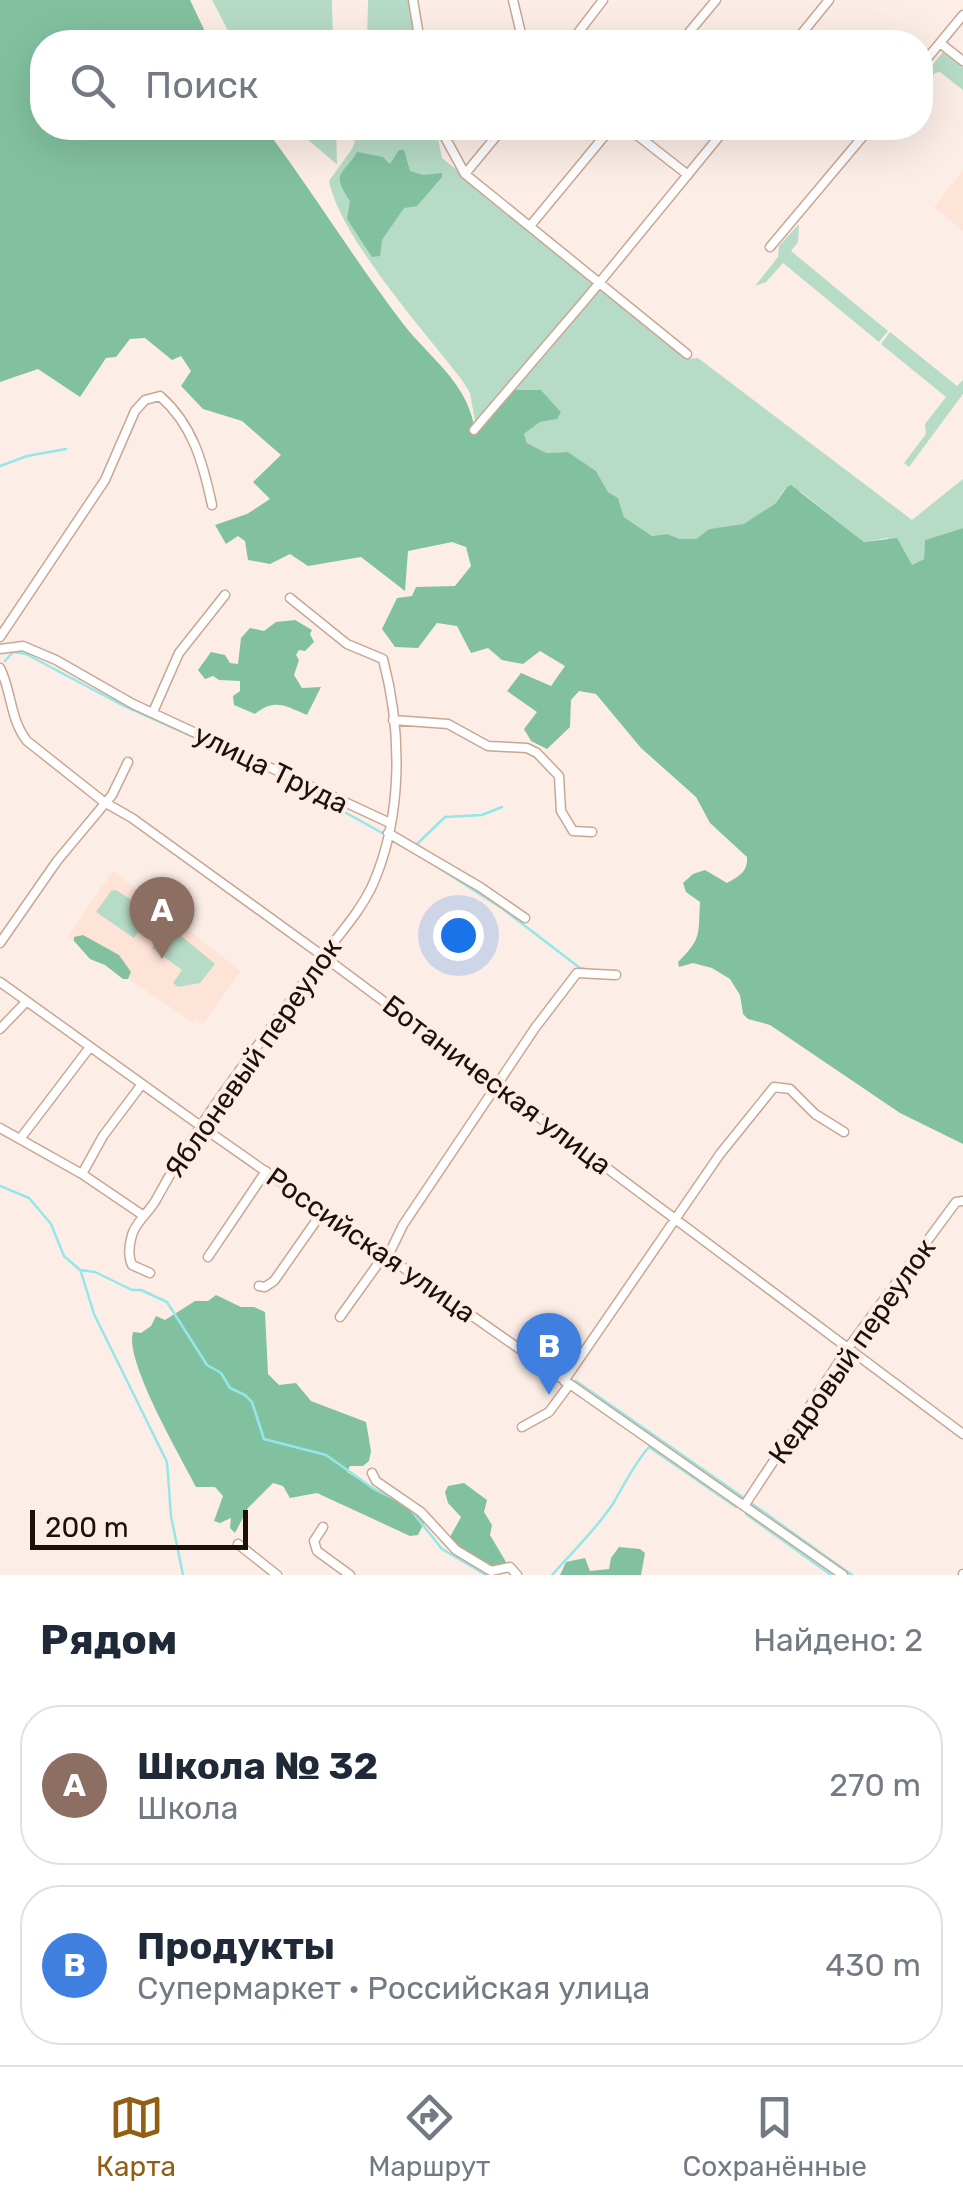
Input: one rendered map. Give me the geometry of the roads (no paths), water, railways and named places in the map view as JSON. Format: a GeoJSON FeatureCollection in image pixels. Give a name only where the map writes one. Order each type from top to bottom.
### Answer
{"type":"FeatureCollection","features":[{"type":"Feature","properties":{"kind":"street"},"geometry":{"type":"LineString","coordinates":[[414,0],[418,30]]}},
{"type":"Feature","properties":{"kind":"street"},"geometry":{"type":"LineString","coordinates":[[512,0],[520,30]]}},
{"type":"Feature","properties":{"kind":"street"},"geometry":{"type":"LineString","coordinates":[[579,30],[603,0]]}},
{"type":"Feature","properties":{"kind":"street"},"geometry":{"type":"LineString","coordinates":[[691,30],[716,0]]}},
{"type":"Feature","properties":{"kind":"street"},"geometry":{"type":"LineString","coordinates":[[805,30],[829,0]]}},
{"type":"Feature","properties":{"kind":"street"},"geometry":{"type":"LineString","coordinates":[[933,51],[963,15]]}},
{"type":"Feature","properties":{"kind":"street"},"geometry":{"type":"LineString","coordinates":[[940,43],[963,61]]}},
{"type":"Feature","properties":{"kind":"street"},"geometry":{"type":"LineString","coordinates":[[447,140],[465,174],[688,354]]}},
{"type":"Feature","properties":{"kind":"street"},"geometry":{"type":"LineString","coordinates":[[465,174],[494,140]]}},
{"type":"Feature","properties":{"kind":"street"},"geometry":{"type":"LineString","coordinates":[[530,226],[601,140]]}},
{"type":"Feature","properties":{"kind":"street"},"geometry":{"type":"LineString","coordinates":[[643,140],[688,175]]}},
{"type":"Feature","properties":{"kind":"street"},"geometry":{"type":"LineString","coordinates":[[474,430],[716,140]]}},
{"type":"Feature","properties":{"kind":"street"},"geometry":{"type":"LineString","coordinates":[[770,246],[860,140]]}},
{"type":"Feature","properties":{"kind":"street"},"geometry":{"type":"LineString","coordinates":[[0,637],[105,480],[123,444],[128,422],[145,400],[160,396],[180,414],[194,442],[212,505]]}},
{"type":"Feature","properties":{"kind":"street"},"geometry":{"type":"LineString","coordinates":[[154,712],[179,653],[225,595]]}},
{"type":"Feature","properties":{"kind":"street","name":"Яблоневый переулок"},"geometry":{"type":"LineString","coordinates":[[150,1273],[132,1265],[132,1234],[202,1127],[372,888],[389,828],[397,777],[384,660],[347,644],[290,598]]}},
{"type":"Feature","properties":{"kind":"street","name":"улица Труда"},"geometry":{"type":"LineString","coordinates":[[0,649],[23,646],[285,772],[373,818],[525,918]]}},
{"type":"Feature","properties":{"kind":"street","name":"Ботаническая улица"},"geometry":{"type":"LineString","coordinates":[[0,668],[18,729],[27,741],[104,802],[132,818],[323,956],[963,1434]]}},
{"type":"Feature","properties":{"kind":"street"},"geometry":{"type":"LineString","coordinates":[[393,720],[448,724],[488,746],[527,748],[536,753],[558,776],[562,810],[573,831],[592,832]]}},
{"type":"Feature","properties":{"kind":"street"},"geometry":{"type":"LineString","coordinates":[[0,943],[57,861],[112,794],[128,762]]}},
{"type":"Feature","properties":{"kind":"street"},"geometry":{"type":"LineString","coordinates":[[340,1317],[577,973],[616,976]]}},
{"type":"Feature","properties":{"kind":"street","name":"Российская улица"},"geometry":{"type":"LineString","coordinates":[[0,982],[843,1575]]}},
{"type":"Feature","properties":{"kind":"street"},"geometry":{"type":"LineString","coordinates":[[0,1029],[25,1002]]}},
{"type":"Feature","properties":{"kind":"street"},"geometry":{"type":"LineString","coordinates":[[20,1138],[90,1048]]}},
{"type":"Feature","properties":{"kind":"street"},"geometry":{"type":"LineString","coordinates":[[82,1174],[103,1136],[142,1084]]}},
{"type":"Feature","properties":{"kind":"street"},"geometry":{"type":"LineString","coordinates":[[522,1426],[549,1412],[675,1217],[774,1086],[790,1089],[815,1114],[844,1132]]}},
{"type":"Feature","properties":{"kind":"street"},"geometry":{"type":"LineString","coordinates":[[0,1128],[82,1174],[144,1216]]}},
{"type":"Feature","properties":{"kind":"street"},"geometry":{"type":"LineString","coordinates":[[208,1257],[266,1172]]}},
{"type":"Feature","properties":{"kind":"street","name":"Кедровый переулок"},"geometry":{"type":"LineString","coordinates":[[744,1506],[848,1348],[956,1202],[963,1201]]}},
{"type":"Feature","properties":{"kind":"street"},"geometry":{"type":"LineString","coordinates":[[259,1286],[274,1281],[324,1211]]}},
{"type":"Feature","properties":{"kind":"street"},"geometry":{"type":"LineString","coordinates":[[372,1473],[376,1482],[420,1512],[456,1550],[491,1571],[510,1567],[516,1575]]}},
{"type":"Feature","properties":{"kind":"street"},"geometry":{"type":"LineString","coordinates":[[323,1527],[314,1540],[317,1551],[350,1575]]}},
{"type":"Feature","properties":{"kind":"street"},"geometry":{"type":"LineString","coordinates":[[238,1544],[277,1575]]}},
{"type":"Feature","properties":{"kind":"waterway"},"geometry":{"type":"LineString","coordinates":[[0,466],[66,449]]}},
{"type":"Feature","properties":{"kind":"waterway"},"geometry":{"type":"LineString","coordinates":[[5,661],[13,652],[26,654],[122,705],[248,761]]}},
{"type":"Feature","properties":{"kind":"waterway"},"geometry":{"type":"LineString","coordinates":[[278,775],[384,834]]}},
{"type":"Feature","properties":{"kind":"waterway"},"geometry":{"type":"LineString","coordinates":[[417,844],[445,817],[482,815],[502,807]]}},
{"type":"Feature","properties":{"kind":"waterway"},"geometry":{"type":"LineString","coordinates":[[391,840],[404,847]]}},
{"type":"Feature","properties":{"kind":"waterway"},"geometry":{"type":"LineString","coordinates":[[428,861],[503,909],[580,968],[590,970]]}},
{"type":"Feature","properties":{"kind":"waterway"},"geometry":{"type":"LineString","coordinates":[[0,1186],[29,1198],[51,1224],[64,1256],[80,1270],[95,1272],[167,1302],[207,1365],[221,1373],[230,1388],[252,1402],[264,1439],[326,1455],[374,1489],[399,1501]]}},
{"type":"Feature","properties":{"kind":"waterway"},"geometry":{"type":"LineString","coordinates":[[81,1272],[94,1314],[167,1462],[171,1516],[183,1575]]}},
{"type":"Feature","properties":{"kind":"waterway"},"geometry":{"type":"LineString","coordinates":[[576,1381],[744,1498]]}},
{"type":"Feature","properties":{"kind":"waterway"},"geometry":{"type":"LineString","coordinates":[[552,1575],[607,1512],[649,1447],[736,1507]]}},
{"type":"Feature","properties":{"kind":"waterway"},"geometry":{"type":"LineString","coordinates":[[751,1503],[852,1575]]}},
{"type":"Feature","properties":{"kind":"waterway"},"geometry":{"type":"LineString","coordinates":[[410,1509],[442,1549],[486,1575]]}},
{"type":"Feature","properties":{"kind":"waterway"},"geometry":{"type":"LineString","coordinates":[[746,1514],[831,1575]]}},
{"type":"Feature","properties":{"kind":"place","name":"Школа № 32"},"geometry":{"type":"Point","coordinates":[162,959]}},
{"type":"Feature","properties":{"kind":"place","name":"Продукты"},"geometry":{"type":"Point","coordinates":[549,1395]}}]}
